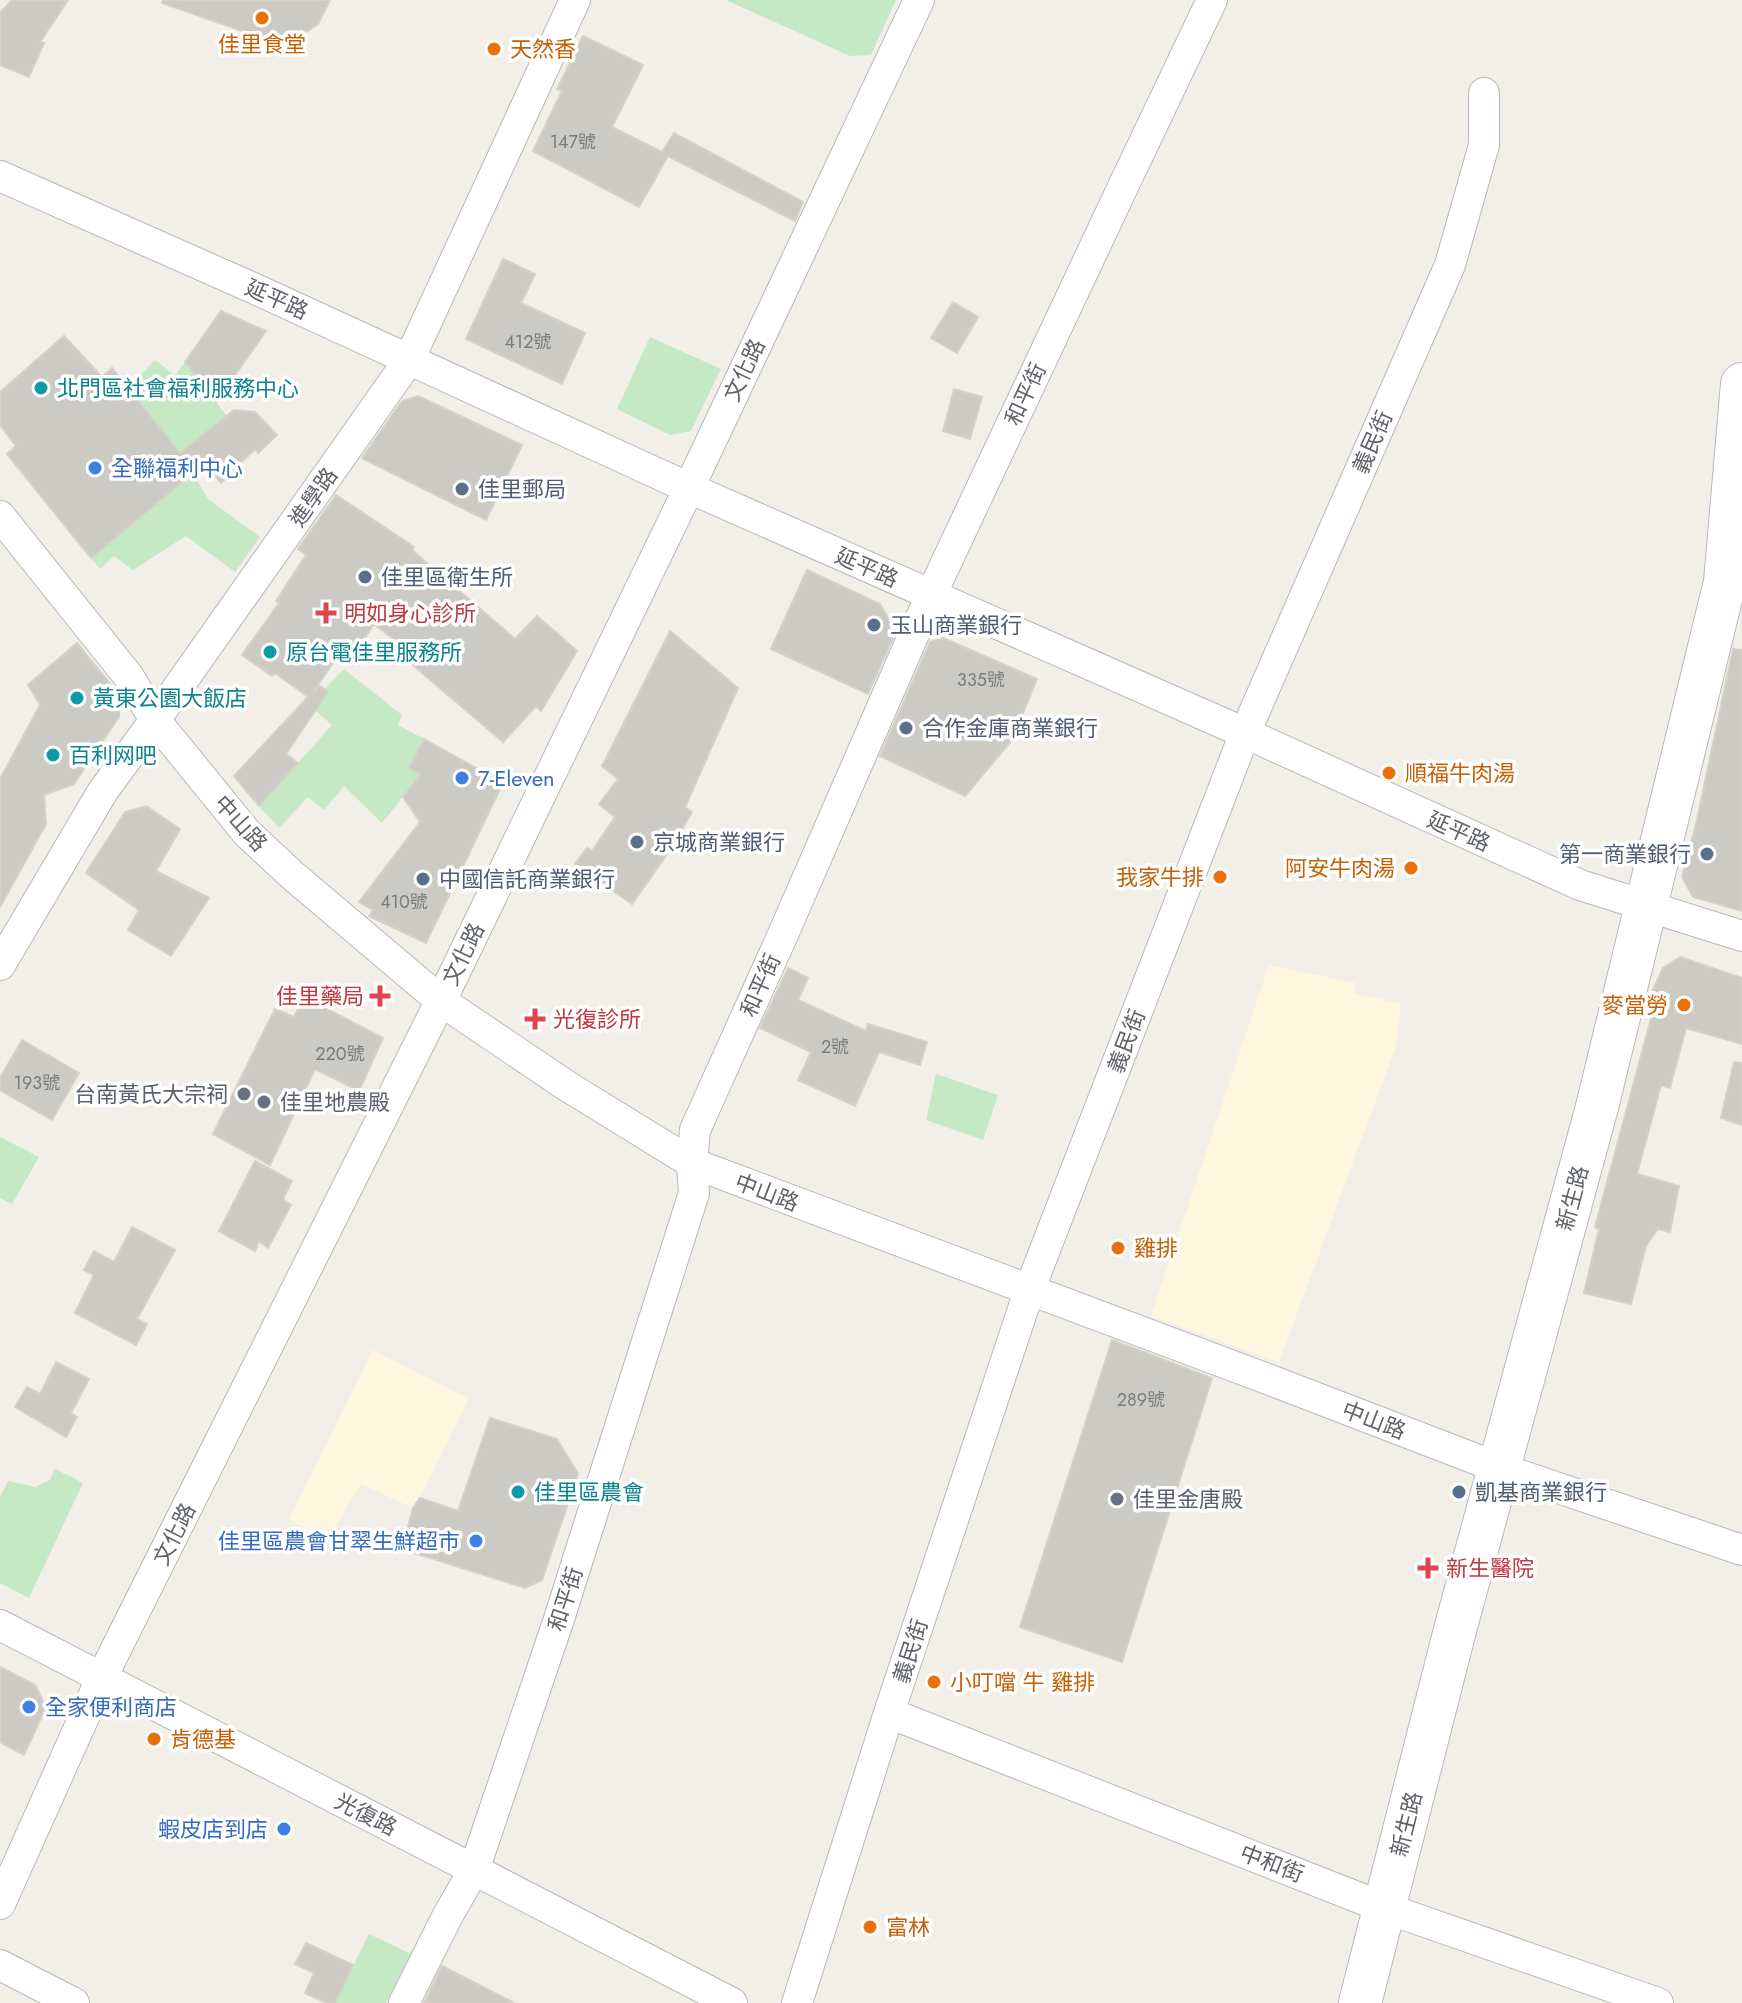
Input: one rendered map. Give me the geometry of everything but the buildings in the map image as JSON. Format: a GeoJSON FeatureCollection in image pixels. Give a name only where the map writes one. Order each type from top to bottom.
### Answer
{"type":"FeatureCollection","features":[{"type":"Feature","properties":{"kind":"main road","name":"新生路"},"geometry":{"type":"LineString","coordinates":[[1360,2003],[1455,1630],[1597,1107],[1725,582],[1742,384]]}},
{"type":"Feature","properties":{"kind":"street","name":"進學路"},"geometry":{"type":"LineString","coordinates":[[0,965],[103,791],[409,360],[575,0]]}},
{"type":"Feature","properties":{"kind":"street","name":"文化路"},"geometry":{"type":"LineString","coordinates":[[0,1904],[101,1679],[441,1001],[689,488],[919,0]]}},
{"type":"Feature","properties":{"kind":"street","name":"和平街"},"geometry":{"type":"LineString","coordinates":[[404,2003],[474,1870],[559,1619],[694,1193],[692,1163],[695,1130],[931,595],[1212,0]]}},
{"type":"Feature","properties":{"kind":"street","name":"義民街"},"geometry":{"type":"LineString","coordinates":[[797,2003],[1029,1291],[1245,733],[1450,265],[1484,145],[1484,93]]}},
{"type":"Feature","properties":{"kind":"street","name":"延平路"},"geometry":{"type":"LineString","coordinates":[[0,176],[689,488],[1245,733],[1580,885],[1742,936]]}},
{"type":"Feature","properties":{"kind":"street","name":"中山路"},"geometry":{"type":"LineString","coordinates":[[0,516],[129,677],[155,720],[247,833],[441,1001],[567,1086],[692,1163],[1499,1468],[1742,1550]]}},
{"type":"Feature","properties":{"kind":"street","name":"光復路"},"geometry":{"type":"LineString","coordinates":[[0,1625],[732,2003]]}},
{"type":"Feature","properties":{"kind":"street","name":"中和街"},"geometry":{"type":"LineString","coordinates":[[889,1713],[1385,1908],[1658,2003]]}},
{"type":"Feature","properties":{"kind":"street"},"geometry":{"type":"LineString","coordinates":[[0,1965],[74,2003]]}},
{"type":"Feature","properties":{"kind":"shaded area"},"geometry":{"type":"Polygon","coordinates":[[[1269,965],[1356,983],[1354,993],[1401,1004],[1396,1046],[1279,1362],[1151,1316],[1269,965]]]}},
{"type":"Feature","properties":{"kind":"shaded area"},"geometry":{"type":"Polygon","coordinates":[[[373,1350],[469,1399],[413,1508],[361,1484],[322,1549],[297,1537],[302,1527],[289,1519],[373,1350]]]}},
{"type":"Feature","properties":{"kind":"green space"},"geometry":{"type":"Polygon","coordinates":[[[726,0],[896,0],[871,55],[850,56],[726,0]]]}},
{"type":"Feature","properties":{"kind":"green space"},"geometry":{"type":"Polygon","coordinates":[[[650,337],[721,369],[691,431],[670,435],[617,409],[650,337]]]}},
{"type":"Feature","properties":{"kind":"green space"},"geometry":{"type":"Polygon","coordinates":[[[155,360],[175,375],[185,362],[227,416],[180,453],[128,388],[155,360]]]}},
{"type":"Feature","properties":{"kind":"green space"},"geometry":{"type":"Polygon","coordinates":[[[194,475],[208,499],[260,537],[235,572],[186,536],[133,570],[114,556],[100,569],[91,558],[194,475]]]}},
{"type":"Feature","properties":{"kind":"green space"},"geometry":{"type":"Polygon","coordinates":[[[344,669],[402,715],[398,725],[424,739],[410,768],[421,774],[382,823],[344,786],[324,810],[308,797],[279,828],[259,806],[332,725],[309,705],[344,669]]]}},
{"type":"Feature","properties":{"kind":"green space"},"geometry":{"type":"Polygon","coordinates":[[[936,1074],[998,1095],[983,1140],[926,1120],[936,1074]]]}},
{"type":"Feature","properties":{"kind":"green space"},"geometry":{"type":"Polygon","coordinates":[[[0,1137],[39,1157],[12,1204],[0,1198],[0,1137]]]}},
{"type":"Feature","properties":{"kind":"green space"},"geometry":{"type":"Polygon","coordinates":[[[55,1469],[83,1483],[29,1598],[0,1583],[0,1497],[8,1481],[35,1487],[50,1480],[55,1469]]]}},
{"type":"Feature","properties":{"kind":"green space"},"geometry":{"type":"Polygon","coordinates":[[[369,1934],[411,1954],[386,2003],[335,2003],[369,1934]]]}},
{"type":"Feature","properties":{"kind":"place","name":"佳里食堂"},"geometry":{"type":"Point","coordinates":[262,18]}},
{"type":"Feature","properties":{"kind":"place","name":"天然香"},"geometry":{"type":"Point","coordinates":[494,49]}},
{"type":"Feature","properties":{"kind":"place","name":"北門區社會福利服務中心"},"geometry":{"type":"Point","coordinates":[41,388]}},
{"type":"Feature","properties":{"kind":"place","name":"全聯福利中心"},"geometry":{"type":"Point","coordinates":[95,468]}},
{"type":"Feature","properties":{"kind":"place","name":"佳里郵局"},"geometry":{"type":"Point","coordinates":[462,489]}},
{"type":"Feature","properties":{"kind":"place","name":"佳里區衛生所"},"geometry":{"type":"Point","coordinates":[365,577]}},
{"type":"Feature","properties":{"kind":"place","name":"明如身心診所"},"geometry":{"type":"Point","coordinates":[326,613]}},
{"type":"Feature","properties":{"kind":"place","name":"玉山商業銀行"},"geometry":{"type":"Point","coordinates":[874,625]}},
{"type":"Feature","properties":{"kind":"place","name":"原台電佳里服務所"},"geometry":{"type":"Point","coordinates":[270,652]}},
{"type":"Feature","properties":{"kind":"place","name":"黃東公園大飯店"},"geometry":{"type":"Point","coordinates":[77,698]}},
{"type":"Feature","properties":{"kind":"place","name":"合作金庫商業銀行"},"geometry":{"type":"Point","coordinates":[906,728]}},
{"type":"Feature","properties":{"kind":"place","name":"百利网吧"},"geometry":{"type":"Point","coordinates":[53,755]}},
{"type":"Feature","properties":{"kind":"place","name":"順福牛肉湯"},"geometry":{"type":"Point","coordinates":[1389,773]}},
{"type":"Feature","properties":{"kind":"place","name":"7-Eleven"},"geometry":{"type":"Point","coordinates":[462,778]}},
{"type":"Feature","properties":{"kind":"place","name":"京城商業銀行"},"geometry":{"type":"Point","coordinates":[637,842]}},
{"type":"Feature","properties":{"kind":"place","name":"第一商業銀行"},"geometry":{"type":"Point","coordinates":[1707,854]}},
{"type":"Feature","properties":{"kind":"place","name":"阿安牛肉湯"},"geometry":{"type":"Point","coordinates":[1411,868]}},
{"type":"Feature","properties":{"kind":"place","name":"我家牛排"},"geometry":{"type":"Point","coordinates":[1220,877]}},
{"type":"Feature","properties":{"kind":"place","name":"中國信託商業銀行"},"geometry":{"type":"Point","coordinates":[423,879]}},
{"type":"Feature","properties":{"kind":"place","name":"佳里藥局"},"geometry":{"type":"Point","coordinates":[380,996]}},
{"type":"Feature","properties":{"kind":"place","name":"麥當勞"},"geometry":{"type":"Point","coordinates":[1684,1005]}},
{"type":"Feature","properties":{"kind":"place","name":"光復診所"},"geometry":{"type":"Point","coordinates":[535,1019]}},
{"type":"Feature","properties":{"kind":"place","name":"台南黃氏大宗祠"},"geometry":{"type":"Point","coordinates":[244,1094]}},
{"type":"Feature","properties":{"kind":"place","name":"佳里地農殿"},"geometry":{"type":"Point","coordinates":[264,1102]}},
{"type":"Feature","properties":{"kind":"place","name":"雞排"},"geometry":{"type":"Point","coordinates":[1118,1248]}},
{"type":"Feature","properties":{"kind":"place","name":"佳里區農會"},"geometry":{"type":"Point","coordinates":[518,1492]}},
{"type":"Feature","properties":{"kind":"place","name":"凱基商業銀行"},"geometry":{"type":"Point","coordinates":[1459,1492]}},
{"type":"Feature","properties":{"kind":"place","name":"佳里金唐殿"},"geometry":{"type":"Point","coordinates":[1117,1499]}},
{"type":"Feature","properties":{"kind":"place","name":"佳里區農會甘翠生鮮超市"},"geometry":{"type":"Point","coordinates":[476,1541]}},
{"type":"Feature","properties":{"kind":"place","name":"新生醫院"},"geometry":{"type":"Point","coordinates":[1428,1568]}},
{"type":"Feature","properties":{"kind":"place","name":"小叮噹 牛 雞排"},"geometry":{"type":"Point","coordinates":[934,1682]}},
{"type":"Feature","properties":{"kind":"place","name":"全家便利商店"},"geometry":{"type":"Point","coordinates":[29,1707]}},
{"type":"Feature","properties":{"kind":"place","name":"肯德基"},"geometry":{"type":"Point","coordinates":[154,1739]}},
{"type":"Feature","properties":{"kind":"place","name":"蝦皮店到店"},"geometry":{"type":"Point","coordinates":[284,1829]}},
{"type":"Feature","properties":{"kind":"place","name":"富林"},"geometry":{"type":"Point","coordinates":[870,1927]}}]}
